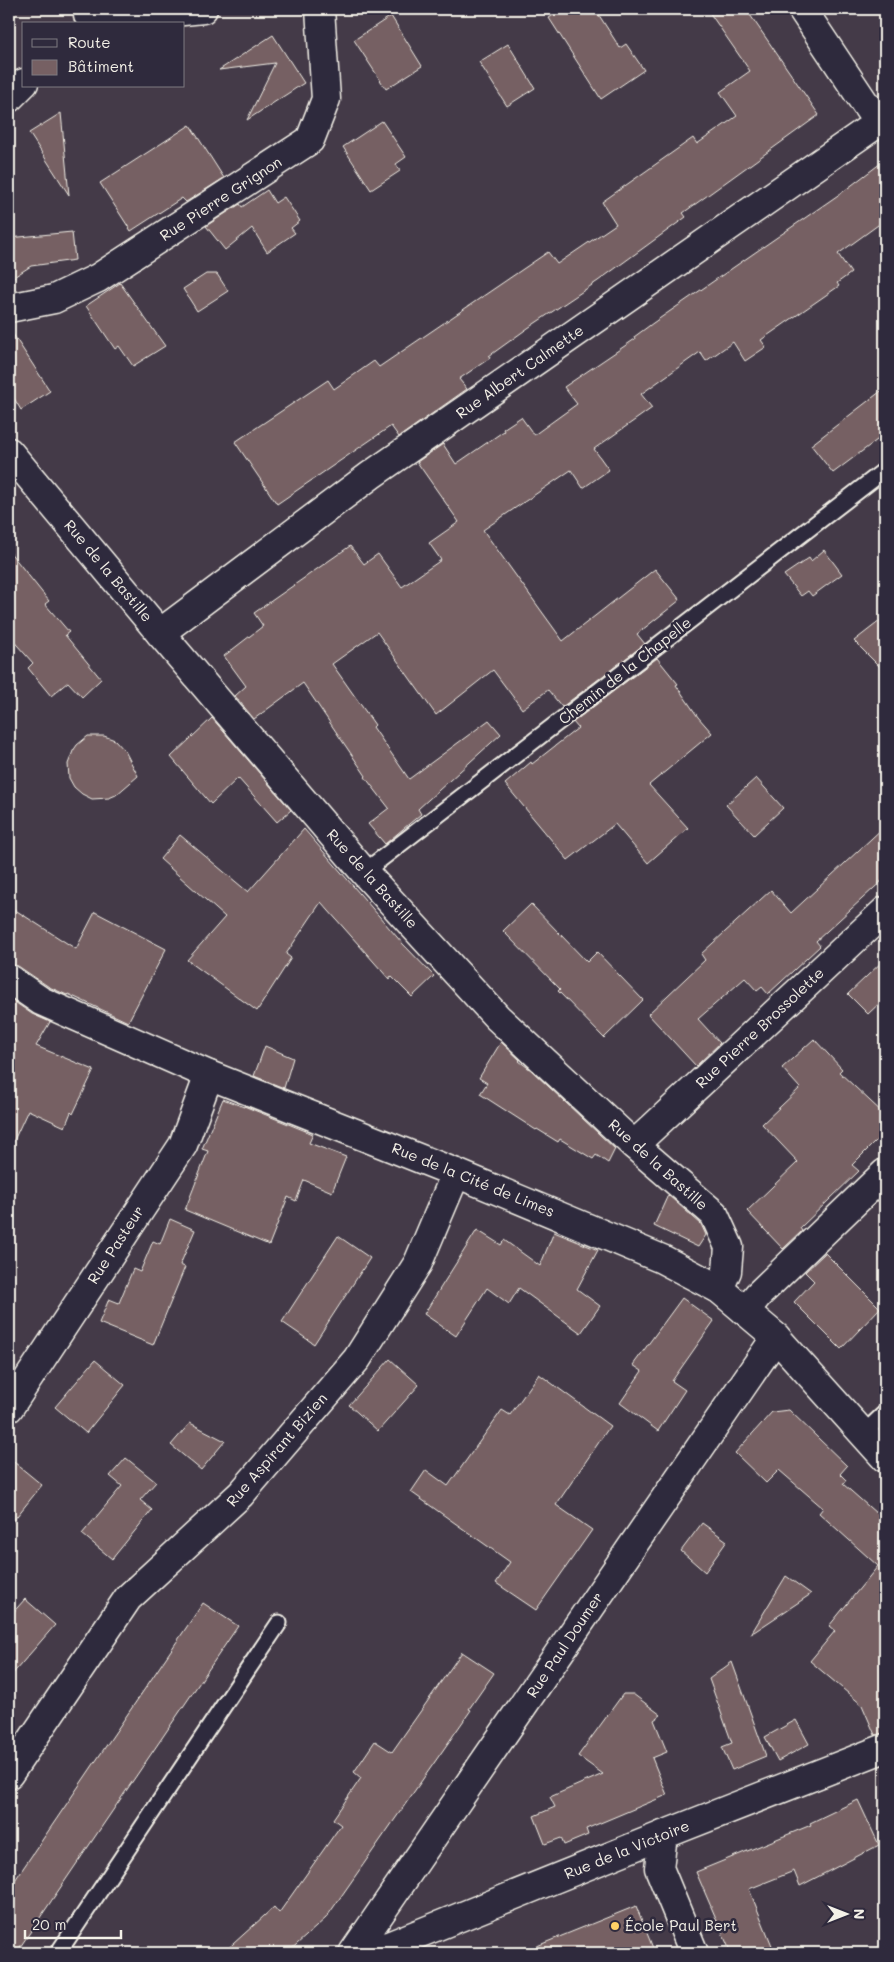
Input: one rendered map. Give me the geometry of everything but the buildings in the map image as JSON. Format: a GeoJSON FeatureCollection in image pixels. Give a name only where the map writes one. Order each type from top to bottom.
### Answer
{"type":"FeatureCollection","features":[{"type":"Feature","properties":{"kind":"street"},"geometry":{"type":"LineString","coordinates":[[86,16],[154,14],[203,9]]}},
{"type":"Feature","properties":{"kind":"street","name":"Rue Pierre Grignon"},"geometry":{"type":"LineString","coordinates":[[9,308],[54,300],[98,278],[310,140],[326,99],[320,9]]}},
{"type":"Feature","properties":{"kind":"street"},"geometry":{"type":"LineString","coordinates":[[802,9],[882,120]]}},
{"type":"Feature","properties":{"kind":"street"},"geometry":{"type":"LineString","coordinates":[[9,98],[22,85]]}},
{"type":"Feature","properties":{"kind":"street","name":"Rue Albert Calmette"},"geometry":{"type":"LineString","coordinates":[[160,633],[371,475],[882,120]]}},
{"type":"Feature","properties":{"kind":"street","name":"Rue de la Bastille"},"geometry":{"type":"LineString","coordinates":[[9,452],[160,633],[364,872],[497,1017],[634,1145],[714,1214],[729,1247],[727,1271],[719,1290]]}},
{"type":"Feature","properties":{"kind":"street","name":"Rue Pierre Brossolette"},"geometry":{"type":"LineString","coordinates":[[634,1145],[885,911]]}},
{"type":"Feature","properties":{"kind":"street","name":"Rue de la Cité de Limes"},"geometry":{"type":"LineString","coordinates":[[9,979],[41,1001],[209,1075],[456,1173],[662,1259],[719,1290],[776,1338],[864,1432],[885,1458]]}},
{"type":"Feature","properties":{"kind":"street","name":"Rue Pasteur"},"geometry":{"type":"LineString","coordinates":[[9,1408],[183,1145],[209,1075]]}},
{"type":"Feature","properties":{"kind":"street","name":"Rue Aspirant Bizien"},"geometry":{"type":"LineString","coordinates":[[9,1774],[128,1598],[242,1494],[357,1359],[418,1263],[456,1173]]}},
{"type":"Feature","properties":{"kind":"street"},"geometry":{"type":"LineString","coordinates":[[745,1311],[758,1295],[885,1173]]}},
{"type":"Feature","properties":{"kind":"street","name":"Rue Paul Doumer"},"geometry":{"type":"LineString","coordinates":[[353,1953],[776,1338]]}},
{"type":"Feature","properties":{"kind":"street","name":"Rue de la Victoire"},"geometry":{"type":"LineString","coordinates":[[371,1953],[885,1748]]}},
{"type":"Feature","properties":{"kind":"street"},"geometry":{"type":"LineString","coordinates":[[663,1835],[659,1868],[694,1953]]}},
{"type":"Feature","properties":{"kind":"lane","name":"Chemin de la Chapelle"},"geometry":{"type":"LineString","coordinates":[[364,872],[885,470]]}},
{"type":"Feature","properties":{"kind":"lane"},"geometry":{"type":"LineString","coordinates":[[864,1432],[885,1414]]}},
{"type":"Feature","properties":{"kind":"lane"},"geometry":{"type":"LineString","coordinates":[[58,1953],[280,1623]]}},
{"type":"Feature","properties":{"kind":"place","name":"École Paul Bert"},"geometry":{"type":"Point","coordinates":[615,1926]}}]}
